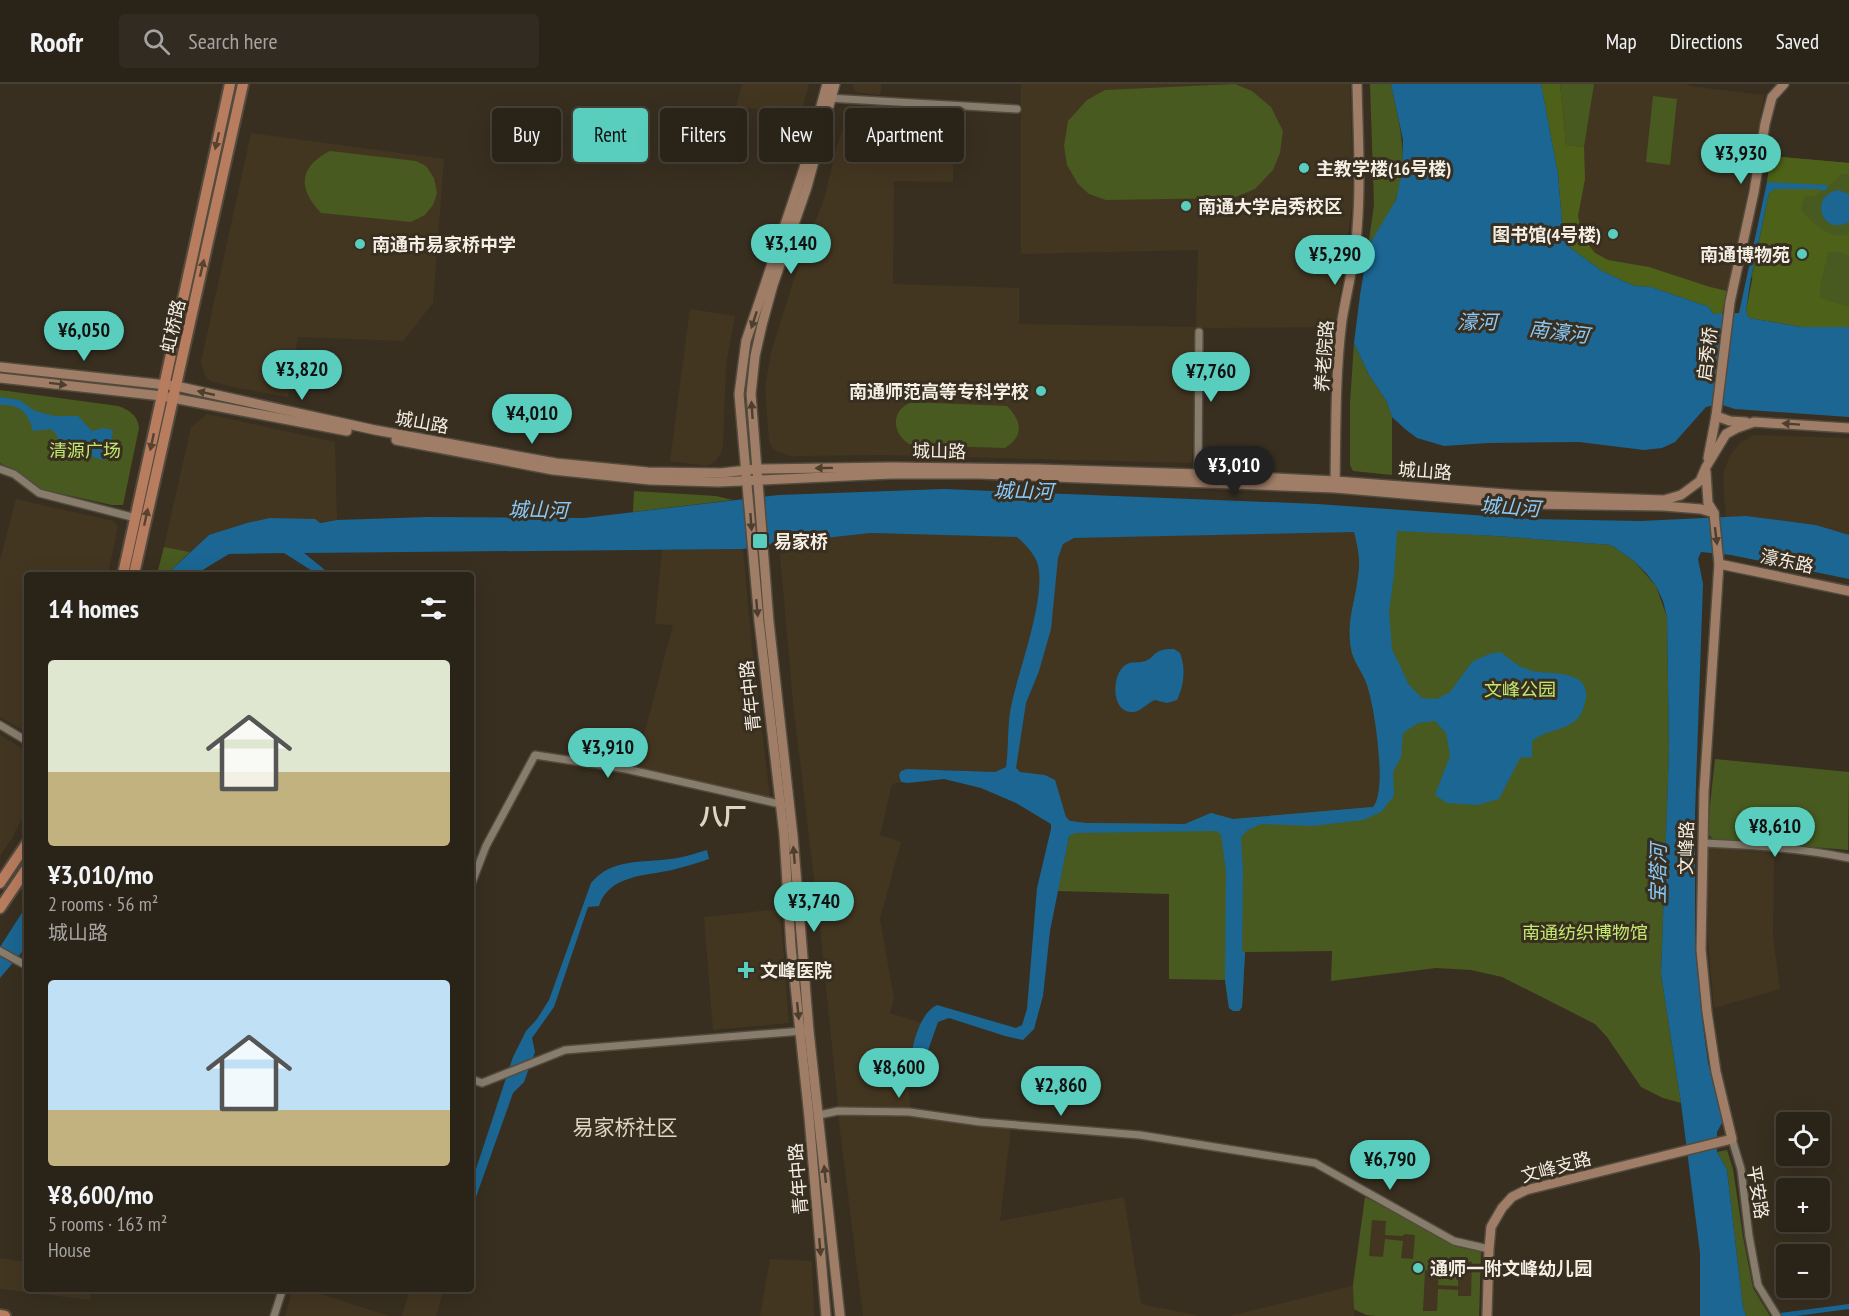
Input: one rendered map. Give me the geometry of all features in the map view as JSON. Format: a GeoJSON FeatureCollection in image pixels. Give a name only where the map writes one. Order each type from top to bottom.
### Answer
{"type":"FeatureCollection","features":[{"type":"Feature","properties":{"kind":"main road","name":"虹桥路"},"geometry":{"type":"LineString","coordinates":[[134,572],[230,84]]}},
{"type":"Feature","properties":{"kind":"main road","name":"虹桥路"},"geometry":{"type":"LineString","coordinates":[[170,386],[243,84]]}},
{"type":"Feature","properties":{"kind":"main road","name":"青年中路"},"geometry":{"type":"LineString","coordinates":[[827,84],[828,98],[807,187],[773,285],[755,356],[751,394],[758,480],[754,494],[753,550],[759,621],[784,835],[790,936],[819,1115],[840,1316]]}},
{"type":"Feature","properties":{"kind":"main road","name":"青年中路"},"geometry":{"type":"LineString","coordinates":[[826,1316],[809,1117],[789,806],[763,552],[754,494],[746,475],[739,394],[747,341],[828,98],[836,84]]}},
{"type":"Feature","properties":{"kind":"main road","name":"养老院路"},"geometry":{"type":"LineString","coordinates":[[1335,485],[1338,369],[1342,320],[1353,262],[1359,202],[1357,84]]}},
{"type":"Feature","properties":{"kind":"main road","name":"启秀桥"},"geometry":{"type":"LineString","coordinates":[[1706,467],[1717,413],[1730,302],[1754,192],[1765,124],[1772,97],[1784,84]]}},
{"type":"Feature","properties":{"kind":"main road","name":"城山路"},"geometry":{"type":"LineString","coordinates":[[0,367],[170,386],[375,430],[556,463],[675,473],[746,475],[758,480],[891,474],[978,474],[1335,485],[1664,500],[1681,495],[1700,481],[1726,434],[1737,428],[1754,422],[1849,429]]}},
{"type":"Feature","properties":{"kind":"main road","name":"城山路"},"geometry":{"type":"LineString","coordinates":[[0,378],[168,397],[553,470],[650,480],[718,482],[746,475],[756,469],[892,467],[1198,474],[1520,504],[1663,506],[1701,509],[1714,515]]}},
{"type":"Feature","properties":{"kind":"main road","name":"虹桥路"},"geometry":{"type":"LineString","coordinates":[[123,572],[168,397]]}},
{"type":"Feature","properties":{"kind":"main road"},"geometry":{"type":"LineString","coordinates":[[1717,413],[1738,422],[1754,422]]}},
{"type":"Feature","properties":{"kind":"main road","name":"文峰路"},"geometry":{"type":"LineString","coordinates":[[1706,467],[1708,503],[1714,515],[1719,560],[1704,792],[1701,950],[1716,1072],[1728,1140]]}},
{"type":"Feature","properties":{"kind":"main road","name":"濠东路"},"geometry":{"type":"LineString","coordinates":[[1719,560],[1849,591]]}},
{"type":"Feature","properties":{"kind":"main road"},"geometry":{"type":"LineString","coordinates":[[0,883],[24,847]]}},
{"type":"Feature","properties":{"kind":"main road"},"geometry":{"type":"LineString","coordinates":[[0,908],[24,872]]}},
{"type":"Feature","properties":{"kind":"main road","name":"文峰支路"},"geometry":{"type":"LineString","coordinates":[[1487,1316],[1491,1227],[1498,1213],[1512,1197],[1526,1190],[1728,1140]]}},
{"type":"Feature","properties":{"kind":"street"},"geometry":{"type":"LineString","coordinates":[[828,98],[1017,109]]}},
{"type":"Feature","properties":{"kind":"street"},"geometry":{"type":"LineString","coordinates":[[1198,474],[1199,332]]}},
{"type":"Feature","properties":{"kind":"street"},"geometry":{"type":"LineString","coordinates":[[0,469],[14,474],[39,492],[136,518]]}},
{"type":"Feature","properties":{"kind":"street"},"geometry":{"type":"LineString","coordinates":[[0,725],[24,739]]}},
{"type":"Feature","properties":{"kind":"street"},"geometry":{"type":"LineString","coordinates":[[474,877],[486,846],[535,755],[626,769],[789,806]]}},
{"type":"Feature","properties":{"kind":"street"},"geometry":{"type":"LineString","coordinates":[[1703,843],[1784,847],[1849,858]]}},
{"type":"Feature","properties":{"kind":"street"},"geometry":{"type":"LineString","coordinates":[[0,951],[24,965]]}},
{"type":"Feature","properties":{"kind":"street"},"geometry":{"type":"LineString","coordinates":[[474,1080],[482,1083],[565,1050],[805,1031]]}},
{"type":"Feature","properties":{"kind":"street"},"geometry":{"type":"LineString","coordinates":[[819,1115],[838,1111],[909,1112],[980,1122],[1140,1136],[1315,1163],[1454,1241],[1489,1249]]}},
{"type":"Feature","properties":{"kind":"street","name":"平安路"},"geometry":{"type":"LineString","coordinates":[[1728,1140],[1741,1169],[1758,1285],[1777,1316]]}},
{"type":"Feature","properties":{"kind":"street"},"geometry":{"type":"LineString","coordinates":[[274,1316],[282,1292]]}},
{"type":"Feature","properties":{"kind":"shaded area"},"geometry":{"type":"Polygon","coordinates":[[[742,84],[809,84],[802,108],[736,107],[742,84]]]}},
{"type":"Feature","properties":{"kind":"shaded area"},"geometry":{"type":"Polygon","coordinates":[[[852,84],[882,84],[880,95],[860,93],[855,91],[852,84]]]}},
{"type":"Feature","properties":{"kind":"shaded area"},"geometry":{"type":"Polygon","coordinates":[[[1021,84],[1350,84],[1353,199],[1335,327],[1196,328],[1192,463],[884,455],[789,456],[773,449],[769,441],[765,387],[771,353],[793,282],[825,196],[837,145],[845,123],[845,162],[953,162],[953,182],[894,181],[893,284],[1019,288],[1019,324],[1196,327],[1198,250],[1021,254],[1021,84]]]}},
{"type":"Feature","properties":{"kind":"shaded area"},"geometry":{"type":"Polygon","coordinates":[[[1541,84],[1687,84],[1764,95],[1745,205],[1722,314],[1709,307],[1651,287],[1639,287],[1583,258],[1545,109],[1541,84]]]}},
{"type":"Feature","properties":{"kind":"shaded area","name":"南通市易家桥中学"},"geometry":{"type":"Polygon","coordinates":[[[251,133],[444,159],[433,303],[403,341],[298,337],[288,397],[210,381],[205,375],[201,362],[251,133]]]}},
{"type":"Feature","properties":{"kind":"shaded area"},"geometry":{"type":"Polygon","coordinates":[[[690,309],[735,316],[726,364],[723,445],[715,462],[706,466],[670,461],[690,309]]]}},
{"type":"Feature","properties":{"kind":"shaded area"},"geometry":{"type":"Polygon","coordinates":[[[207,414],[335,442],[337,520],[209,535],[190,552],[164,547],[191,427],[207,414]]]}},
{"type":"Feature","properties":{"kind":"shaded area"},"geometry":{"type":"Polygon","coordinates":[[[1754,435],[1849,438],[1849,535],[1816,525],[1746,516],[1726,518],[1724,470],[1731,454],[1740,443],[1754,435]]]}},
{"type":"Feature","properties":{"kind":"shaded area"},"geometry":{"type":"Polygon","coordinates":[[[16,499],[113,521],[118,526],[108,572],[24,572],[24,731],[0,717],[0,560],[16,499]]]}},
{"type":"Feature","properties":{"kind":"shaded area"},"geometry":{"type":"Polygon","coordinates":[[[1354,531],[1360,556],[1359,576],[1348,635],[1353,656],[1367,682],[1380,749],[1379,791],[1373,807],[1233,819],[1217,814],[1185,824],[1086,823],[1070,821],[1066,817],[1060,798],[1045,775],[1027,774],[1006,767],[995,772],[907,769],[901,771],[901,782],[892,784],[880,835],[901,842],[880,919],[894,999],[890,1013],[922,1023],[911,1050],[908,1078],[910,1108],[838,1106],[793,702],[779,543],[871,533],[1074,538],[1354,531]]]}},
{"type":"Feature","properties":{"kind":"shaded area"},"geometry":{"type":"Polygon","coordinates":[[[743,549],[770,798],[744,799],[635,769],[673,625],[655,624],[662,550],[743,549]]]}},
{"type":"Feature","properties":{"kind":"shaded area"},"geometry":{"type":"Polygon","coordinates":[[[0,735],[24,749],[24,815],[0,856],[0,735]]]}},
{"type":"Feature","properties":{"kind":"shaded area"},"geometry":{"type":"Polygon","coordinates":[[[1708,847],[1774,850],[1773,937],[1780,989],[1714,1008],[1708,937],[1708,847]]]}},
{"type":"Feature","properties":{"kind":"shaded area","name":"文峰医院"},"geometry":{"type":"Polygon","coordinates":[[[780,909],[789,1023],[713,1030],[704,917],[780,909]]]}},
{"type":"Feature","properties":{"kind":"shaded area"},"geometry":{"type":"Polygon","coordinates":[[[838,1114],[911,1116],[1011,1127],[1000,1221],[1124,1197],[1141,1304],[1199,1316],[863,1316],[838,1114]]]}},
{"type":"Feature","properties":{"kind":"shaded area","name":"通师一附文峰幼儿园"},"geometry":{"type":"Polygon","coordinates":[[[1365,1197],[1462,1248],[1481,1251],[1479,1316],[1377,1316],[1366,1315],[1354,1310],[1354,1316],[1230,1316],[1352,1286],[1365,1197]]]}},
{"type":"Feature","properties":{"kind":"shaded area"},"geometry":{"type":"Polygon","coordinates":[[[0,1258],[24,1262],[24,1292],[0,1289],[0,1258]]]}},
{"type":"Feature","properties":{"kind":"shaded area"},"geometry":{"type":"Polygon","coordinates":[[[770,1259],[812,1261],[814,1316],[760,1316],[770,1259]]]}},
{"type":"Feature","properties":{"kind":"shaded area"},"geometry":{"type":"Polygon","coordinates":[[[25,1292],[91,1292],[90,1300],[25,1292]]]}},
{"type":"Feature","properties":{"kind":"shaded area"},"geometry":{"type":"Polygon","coordinates":[[[292,1292],[314,1292],[389,1316],[285,1316],[292,1292]]]}},
{"type":"Feature","properties":{"kind":"shaded area"},"geometry":{"type":"Polygon","coordinates":[[[409,1292],[443,1292],[436,1316],[402,1316],[409,1292]]]}},
{"type":"Feature","properties":{"kind":"green space"},"geometry":{"type":"Polygon","coordinates":[[[1235,84],[1252,91],[1271,107],[1283,131],[1280,153],[1273,170],[1255,189],[1233,198],[1106,200],[1089,194],[1078,184],[1067,165],[1064,146],[1068,121],[1087,100],[1105,90],[1235,84]]]}},
{"type":"Feature","properties":{"kind":"green space"},"geometry":{"type":"Polygon","coordinates":[[[1370,84],[1391,84],[1403,155],[1400,184],[1394,205],[1368,247],[1374,205],[1370,84]]]}},
{"type":"Feature","properties":{"kind":"green space"},"geometry":{"type":"Polygon","coordinates":[[[1541,84],[1560,84],[1566,145],[1584,147],[1585,179],[1578,216],[1583,238],[1595,253],[1608,260],[1649,267],[1727,291],[1722,314],[1713,314],[1709,307],[1651,287],[1635,286],[1623,281],[1602,271],[1568,246],[1562,223],[1558,174],[1541,84]]]}},
{"type":"Feature","properties":{"kind":"green space"},"geometry":{"type":"Polygon","coordinates":[[[1560,84],[1594,84],[1584,147],[1566,145],[1560,84]]]}},
{"type":"Feature","properties":{"kind":"green space"},"geometry":{"type":"Polygon","coordinates":[[[1653,96],[1677,99],[1670,165],[1646,162],[1653,96]]]}},
{"type":"Feature","properties":{"kind":"green space"},"geometry":{"type":"Polygon","coordinates":[[[330,151],[416,161],[426,166],[434,178],[437,193],[433,205],[425,215],[411,222],[321,213],[308,195],[305,179],[312,164],[330,151]]]}},
{"type":"Feature","properties":{"kind":"green space","name":"南通博物苑"},"geometry":{"type":"Polygon","coordinates":[[[1771,156],[1849,163],[1849,327],[1751,277],[1769,193],[1767,182],[1771,156]]]}},
{"type":"Feature","properties":{"kind":"green space","name":"南通博物苑"},"geometry":{"type":"Polygon","coordinates":[[[1771,156],[1849,163],[1849,174],[1841,174],[1814,196],[1804,197],[1801,210],[1822,230],[1835,235],[1849,234],[1849,256],[1840,252],[1828,252],[1820,287],[1820,298],[1849,307],[1849,327],[1801,327],[1749,318],[1746,311],[1769,193],[1767,182],[1771,156]]]}},
{"type":"Feature","properties":{"kind":"green space"},"geometry":{"type":"Polygon","coordinates":[[[1354,343],[1369,375],[1387,402],[1392,417],[1392,475],[1353,471],[1350,465],[1350,403],[1354,343]]]}},
{"type":"Feature","properties":{"kind":"green space","name":"清源广场"},"geometry":{"type":"Polygon","coordinates":[[[0,390],[118,406],[132,414],[139,428],[123,505],[112,505],[40,489],[0,463],[0,390]]]}},
{"type":"Feature","properties":{"kind":"green space"},"geometry":{"type":"Polygon","coordinates":[[[913,402],[1007,406],[1016,417],[1018,433],[1005,448],[911,445],[900,435],[896,422],[900,410],[913,402]]]}},
{"type":"Feature","properties":{"kind":"green space"},"geometry":{"type":"Polygon","coordinates":[[[634,491],[716,496],[733,500],[633,512],[634,491]]]}},
{"type":"Feature","properties":{"kind":"green space","name":"文峰公园"},"geometry":{"type":"Polygon","coordinates":[[[1397,530],[1611,545],[1634,561],[1656,586],[1667,617],[1669,750],[1661,974],[1681,1103],[1663,1098],[1641,1087],[1607,1037],[1595,1024],[1502,977],[1471,970],[1436,968],[1331,981],[1332,951],[1245,952],[1242,1007],[1239,1011],[1233,1011],[1229,1008],[1225,980],[1169,979],[1169,894],[1057,891],[1070,821],[1185,824],[1211,813],[1233,819],[1373,807],[1378,798],[1380,784],[1379,746],[1369,692],[1353,657],[1350,643],[1350,624],[1359,565],[1354,531],[1397,530]]]}},
{"type":"Feature","properties":{"kind":"green space"},"geometry":{"type":"Polygon","coordinates":[[[164,547],[190,552],[169,572],[158,572],[164,547]]]}},
{"type":"Feature","properties":{"kind":"green space"},"geometry":{"type":"Polygon","coordinates":[[[1715,759],[1849,772],[1848,850],[1713,839],[1707,833],[1715,759]]]}},
{"type":"Feature","properties":{"kind":"green space"},"geometry":{"type":"Polygon","coordinates":[[[1727,1150],[1733,1169],[1753,1288],[1770,1316],[1746,1316],[1743,1308],[1727,1170],[1717,1152],[1727,1150]]]}},
{"type":"Feature","properties":{"kind":"green space","name":"通师一附文峰幼儿园"},"geometry":{"type":"Polygon","coordinates":[[[1365,1197],[1462,1248],[1481,1251],[1479,1316],[1366,1315],[1354,1309],[1353,1286],[1365,1197]],[[1372,1220],[1369,1256],[1383,1257],[1385,1239],[1403,1241],[1401,1258],[1413,1259],[1415,1235],[1385,1235],[1386,1221],[1372,1220]],[[1459,1261],[1458,1286],[1438,1285],[1439,1271],[1425,1270],[1423,1311],[1437,1311],[1438,1289],[1458,1290],[1458,1296],[1471,1296],[1472,1262],[1459,1261]]]}},
{"type":"Feature","properties":{"kind":"water","name":"濠河"},"geometry":{"type":"Polygon","coordinates":[[[1391,84],[1541,84],[1558,174],[1562,223],[1568,246],[1602,271],[1623,281],[1635,286],[1651,287],[1709,307],[1713,314],[1739,313],[1767,182],[1827,185],[1828,188],[1824,191],[1775,189],[1769,193],[1746,311],[1749,318],[1801,327],[1849,327],[1849,417],[1735,409],[1719,404],[1706,407],[1675,442],[1662,448],[1644,450],[1579,442],[1444,446],[1417,438],[1392,417],[1387,402],[1369,375],[1354,343],[1368,247],[1396,200],[1402,172],[1403,140],[1391,84]]]}},
{"type":"Feature","properties":{"kind":"water"},"geometry":{"type":"Polygon","coordinates":[[[1838,190],[1849,194],[1849,222],[1840,225],[1826,220],[1821,207],[1823,200],[1829,194],[1838,190]]]}},
{"type":"Feature","properties":{"kind":"water"},"geometry":{"type":"Polygon","coordinates":[[[0,397],[19,400],[35,411],[55,416],[78,416],[92,431],[103,428],[113,430],[110,451],[105,460],[81,454],[75,460],[67,460],[60,454],[57,435],[51,429],[33,431],[26,414],[13,406],[0,405],[0,397]]]}},
{"type":"Feature","properties":{"kind":"water"},"geometry":{"type":"Polygon","coordinates":[[[944,489],[1317,504],[1531,519],[1640,521],[1746,516],[1816,525],[1849,535],[1849,579],[1731,555],[1701,552],[1698,559],[1703,584],[1695,814],[1695,947],[1708,1063],[1724,1113],[1723,1121],[1717,1132],[1717,1152],[1727,1170],[1743,1308],[1746,1316],[1700,1316],[1700,1253],[1681,1103],[1661,974],[1669,750],[1667,617],[1656,586],[1646,573],[1634,561],[1611,545],[1397,531],[1389,612],[1392,649],[1409,685],[1422,698],[1437,699],[1450,692],[1472,662],[1489,654],[1501,652],[1515,663],[1532,671],[1567,675],[1582,682],[1586,698],[1579,717],[1567,726],[1532,741],[1532,757],[1520,758],[1499,799],[1477,805],[1447,803],[1435,795],[1450,756],[1446,733],[1435,721],[1418,723],[1403,733],[1401,757],[1393,772],[1394,796],[1381,812],[1363,820],[1312,826],[1261,824],[1248,830],[1241,837],[1242,951],[1245,952],[1242,1007],[1239,1011],[1229,1008],[1225,980],[1226,871],[1221,835],[1217,831],[1075,833],[1069,836],[1050,931],[1043,996],[1034,1029],[1023,1040],[949,1018],[938,1022],[924,1062],[920,1082],[914,1085],[908,1078],[915,1037],[924,1018],[937,1005],[1016,1028],[1022,1025],[1027,1009],[1037,888],[1051,824],[1016,803],[981,788],[944,779],[901,782],[899,775],[901,771],[907,769],[995,772],[1006,767],[1011,707],[1039,594],[1037,562],[1031,551],[1017,537],[871,533],[743,549],[304,553],[328,572],[314,572],[284,553],[229,554],[199,572],[169,572],[209,535],[270,518],[315,519],[320,523],[337,520],[427,517],[584,518],[778,495],[944,489]],[[1354,532],[1074,538],[1063,544],[1058,558],[1051,629],[1039,671],[1026,703],[1016,768],[1020,772],[1045,775],[1055,780],[1066,817],[1070,821],[1086,823],[1185,824],[1211,813],[1233,819],[1373,807],[1379,784],[1376,726],[1369,692],[1353,657],[1350,643],[1350,624],[1357,587],[1359,554],[1354,532]]]}},
{"type":"Feature","properties":{"kind":"water"},"geometry":{"type":"Polygon","coordinates":[[[1174,649],[1180,653],[1184,671],[1183,683],[1177,700],[1167,703],[1155,700],[1137,711],[1124,710],[1117,700],[1116,685],[1117,677],[1124,666],[1129,663],[1142,662],[1160,651],[1174,649]]]}},
{"type":"Feature","properties":{"kind":"water"},"geometry":{"type":"Polygon","coordinates":[[[707,850],[709,859],[629,879],[611,888],[599,906],[588,907],[554,1007],[532,1038],[535,1052],[524,1082],[513,1093],[474,1203],[474,1175],[513,1057],[526,1031],[549,1000],[591,883],[608,869],[618,865],[685,857],[707,850]]]}},
{"type":"Feature","properties":{"kind":"water"},"geometry":{"type":"Polygon","coordinates":[[[24,910],[24,948],[0,978],[0,947],[24,910]]]}},
{"type":"Feature","properties":{"kind":"water"},"geometry":{"type":"Polygon","coordinates":[[[1849,1304],[1849,1309],[1796,1316],[1781,1316],[1780,1313],[1849,1304]]]}},
{"type":"Feature","properties":{"kind":"place","name":"主教学楼(16号楼)"},"geometry":{"type":"Point","coordinates":[1304,168]}},
{"type":"Feature","properties":{"kind":"place","name":"南通大学启秀校区"},"geometry":{"type":"Point","coordinates":[1186,206]}},
{"type":"Feature","properties":{"kind":"place","name":"图书馆(4号楼)"},"geometry":{"type":"Point","coordinates":[1613,234]}},
{"type":"Feature","properties":{"kind":"place","name":"南通市易家桥中学"},"geometry":{"type":"Point","coordinates":[360,244]}},
{"type":"Feature","properties":{"kind":"place","name":"南通博物苑"},"geometry":{"type":"Point","coordinates":[1802,254]}},
{"type":"Feature","properties":{"kind":"place","name":"南通师范高等专科学校"},"geometry":{"type":"Point","coordinates":[1041,391]}},
{"type":"Feature","properties":{"kind":"place","name":"易家桥"},"geometry":{"type":"Point","coordinates":[760,541]}},
{"type":"Feature","properties":{"kind":"place","name":"文峰医院"},"geometry":{"type":"Point","coordinates":[746,970]}},
{"type":"Feature","properties":{"kind":"place","name":"通师一附文峰幼儿园"},"geometry":{"type":"Point","coordinates":[1418,1268]}},
{"type":"Feature","properties":{"kind":"district","name":"八厂"},"geometry":{"type":"Point","coordinates":[723,816]}},
{"type":"Feature","properties":{"kind":"district","name":"易家桥社区"},"geometry":{"type":"Point","coordinates":[625,1127]}},
{"type":"Feature","properties":{"kind":"water label","name":"南濠河"},"geometry":{"type":"Point","coordinates":[1559,332]}},
{"type":"Feature","properties":{"kind":"water label","name":"城山河"},"geometry":{"type":"Point","coordinates":[1023,491]}},
{"type":"Feature","properties":{"kind":"water label","name":"城山河"},"geometry":{"type":"Point","coordinates":[1510,507]}},
{"type":"Feature","properties":{"kind":"water label","name":"城山河"},"geometry":{"type":"Point","coordinates":[538,510]}},
{"type":"Feature","properties":{"kind":"water label","name":"宝塔河"},"geometry":{"type":"Point","coordinates":[1658,874]}},
{"type":"Feature","properties":{"kind":"park label","name":"南通纺织博物馆"},"geometry":{"type":"Point","coordinates":[1585,932]}}]}
